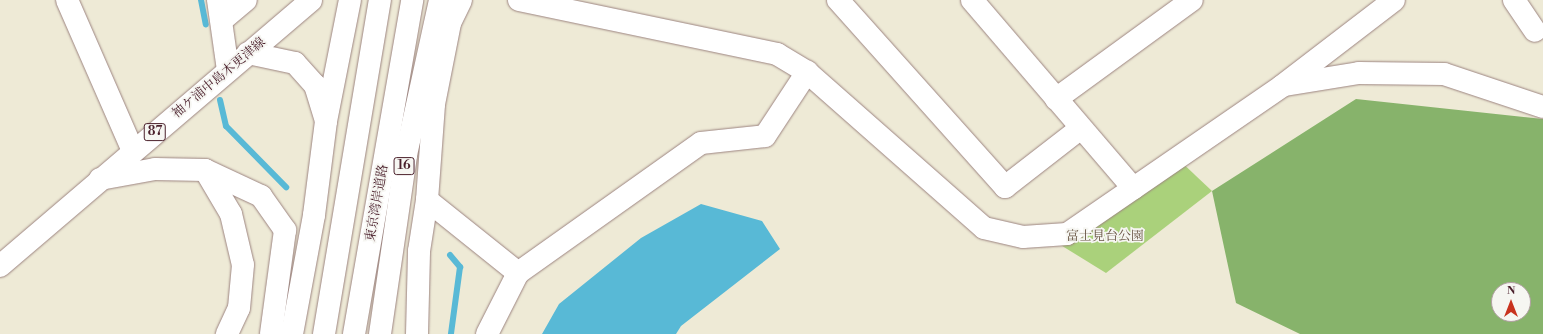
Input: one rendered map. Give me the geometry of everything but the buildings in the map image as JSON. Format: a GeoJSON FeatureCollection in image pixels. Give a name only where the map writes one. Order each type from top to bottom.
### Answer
{"type":"FeatureCollection","features":[{"type":"Feature","properties":{"kind":"main road"},"geometry":{"type":"LineString","coordinates":[[68,0],[133,151]]}},
{"type":"Feature","properties":{"kind":"main road"},"geometry":{"type":"LineString","coordinates":[[228,70],[220,10],[246,0]]}},
{"type":"Feature","properties":{"kind":"main road","name":"袖ケ浦中島木更津線"},"geometry":{"type":"LineString","coordinates":[[0,266],[311,0]]}},
{"type":"Feature","properties":{"kind":"main road"},"geometry":{"type":"LineString","coordinates":[[292,334],[314,215],[326,121],[350,0]]}},
{"type":"Feature","properties":{"kind":"main road"},"geometry":{"type":"LineString","coordinates":[[324,334],[380,0]]}},
{"type":"Feature","properties":{"kind":"main road","name":"東京湾岸道路"},"geometry":{"type":"LineString","coordinates":[[354,334],[412,0]]}},
{"type":"Feature","properties":{"kind":"main road","name":"16"},"geometry":{"type":"LineString","coordinates":[[380,334],[406,155],[440,0]]}},
{"type":"Feature","properties":{"kind":"main road"},"geometry":{"type":"LineString","coordinates":[[417,334],[419,251],[427,200],[434,104],[450,22],[460,0]]}},
{"type":"Feature","properties":{"kind":"main road"},"geometry":{"type":"LineString","coordinates":[[518,0],[755,48],[777,54],[807,72],[984,228],[1023,237],[1067,234],[1282,86],[1394,0]]}},
{"type":"Feature","properties":{"kind":"main road"},"geometry":{"type":"LineString","coordinates":[[838,0],[1005,187],[1080,128]]}},
{"type":"Feature","properties":{"kind":"main road"},"geometry":{"type":"LineString","coordinates":[[1056,99],[1192,0]]}},
{"type":"Feature","properties":{"kind":"main road"},"geometry":{"type":"LineString","coordinates":[[1514,0],[1535,31]]}},
{"type":"Feature","properties":{"kind":"main road"},"geometry":{"type":"LineString","coordinates":[[980,2],[1056,99],[1133,188]]}},
{"type":"Feature","properties":{"kind":"main road"},"geometry":{"type":"LineString","coordinates":[[248,53],[295,63],[315,85],[326,121]]}},
{"type":"Feature","properties":{"kind":"main road"},"geometry":{"type":"LineString","coordinates":[[487,334],[518,273],[701,143],[765,136],[807,72]]}},
{"type":"Feature","properties":{"kind":"main road"},"geometry":{"type":"LineString","coordinates":[[1282,86],[1359,73],[1444,74],[1543,107]]}},
{"type":"Feature","properties":{"kind":"main road"},"geometry":{"type":"LineString","coordinates":[[100,179],[155,169],[205,170],[261,196],[286,230],[271,334]]}},
{"type":"Feature","properties":{"kind":"main road"},"geometry":{"type":"LineString","coordinates":[[205,170],[231,214],[243,265],[239,308],[227,334]]}},
{"type":"Feature","properties":{"kind":"main road"},"geometry":{"type":"LineString","coordinates":[[427,200],[518,273]]}},
{"type":"Feature","properties":{"kind":"green space"},"geometry":{"type":"Polygon","coordinates":[[[1356,99],[1543,119],[1543,334],[1300,334],[1236,303],[1212,191],[1356,99]]]}},
{"type":"Feature","properties":{"kind":"green space","name":"富士見台公園"},"geometry":{"type":"Polygon","coordinates":[[[1177,158],[1212,191],[1106,273],[1046,236],[1177,158]]]}},
{"type":"Feature","properties":{"kind":"water"},"geometry":{"type":"Polygon","coordinates":[[[701,204],[762,221],[780,249],[681,326],[676,334],[542,334],[559,304],[641,238],[701,204]]]}},
{"type":"Feature","properties":{"kind":"waterway"},"geometry":{"type":"LineString","coordinates":[[201,0],[206,25]]}},
{"type":"Feature","properties":{"kind":"waterway"},"geometry":{"type":"LineString","coordinates":[[220,100],[226,126],[286,187]]}},
{"type":"Feature","properties":{"kind":"waterway"},"geometry":{"type":"LineString","coordinates":[[450,255],[460,267],[451,334]]}}]}
